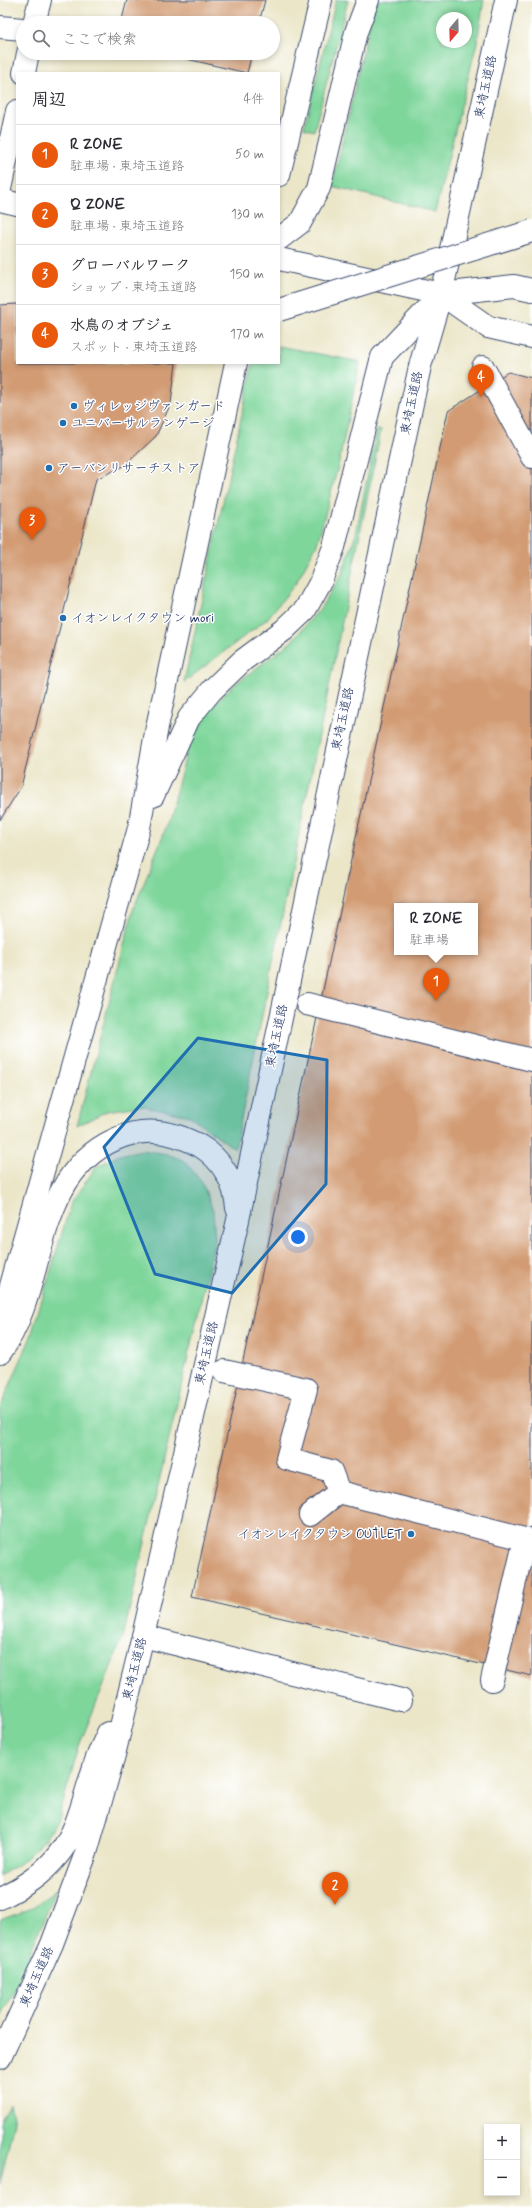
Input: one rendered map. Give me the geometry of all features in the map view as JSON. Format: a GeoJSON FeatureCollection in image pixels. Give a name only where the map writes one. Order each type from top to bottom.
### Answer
{"type":"FeatureCollection","features":[{"type":"Feature","properties":{"kind":"main road"},"geometry":{"type":"LineString","coordinates":[[36,16],[40,0]]}},
{"type":"Feature","properties":{"kind":"main road"},"geometry":{"type":"LineString","coordinates":[[280,171],[321,0]]}},
{"type":"Feature","properties":{"kind":"main road"},"geometry":{"type":"LineString","coordinates":[[280,238],[300,222],[319,188],[356,32],[368,0]]}},
{"type":"Feature","properties":{"kind":"main road","name":"東埼玉道路"},"geometry":{"type":"LineString","coordinates":[[0,2058],[52,1944],[86,1853],[114,1755],[143,1636],[238,1220],[420,366],[441,294],[506,0]]}},
{"type":"Feature","properties":{"kind":"main road"},"geometry":{"type":"LineString","coordinates":[[0,27],[16,28]]}},
{"type":"Feature","properties":{"kind":"main road"},"geometry":{"type":"LineString","coordinates":[[24,72],[27,60]]}},
{"type":"Feature","properties":{"kind":"main road"},"geometry":{"type":"LineString","coordinates":[[0,189],[16,116]]}},
{"type":"Feature","properties":{"kind":"main road"},"geometry":{"type":"LineString","coordinates":[[0,200],[16,204]]}},
{"type":"Feature","properties":{"kind":"main road"},"geometry":{"type":"LineString","coordinates":[[280,310],[532,231]]}},
{"type":"Feature","properties":{"kind":"main road"},"geometry":{"type":"LineString","coordinates":[[280,259],[441,294],[514,286],[532,290]]}},
{"type":"Feature","properties":{"kind":"main road"},"geometry":{"type":"LineString","coordinates":[[441,294],[488,327],[532,337]]}},
{"type":"Feature","properties":{"kind":"main road"},"geometry":{"type":"LineString","coordinates":[[140,828],[190,718],[212,690],[242,661],[284,630],[305,610],[316,590],[334,547],[382,358],[441,294]]}},
{"type":"Feature","properties":{"kind":"main road"},"geometry":{"type":"LineString","coordinates":[[0,1325],[140,828],[157,727],[236,364]]}},
{"type":"Feature","properties":{"kind":"main road"},"geometry":{"type":"LineString","coordinates":[[483,366],[532,457]]}},
{"type":"Feature","properties":{"kind":"main road"},"geometry":{"type":"LineString","coordinates":[[307,1004],[532,1060]]}},
{"type":"Feature","properties":{"kind":"main road"},"geometry":{"type":"LineString","coordinates":[[0,1353],[7,1343],[22,1311],[57,1201],[70,1174],[88,1155],[104,1144],[123,1136],[146,1131],[165,1132],[186,1139],[206,1150],[220,1163],[231,1181],[236,1194],[238,1220]]}},
{"type":"Feature","properties":{"kind":"main road"},"geometry":{"type":"LineString","coordinates":[[224,1371],[306,1389],[287,1459],[331,1470],[339,1492]]}},
{"type":"Feature","properties":{"kind":"main road"},"geometry":{"type":"LineString","coordinates":[[310,1515],[339,1492]]}},
{"type":"Feature","properties":{"kind":"main road"},"geometry":{"type":"LineString","coordinates":[[339,1492],[528,1540],[492,1680]]}},
{"type":"Feature","properties":{"kind":"main road"},"geometry":{"type":"LineString","coordinates":[[143,1636],[401,1700]]}},
{"type":"Feature","properties":{"kind":"main road"},"geometry":{"type":"LineString","coordinates":[[0,1898],[23,1887],[35,1878],[59,1854],[73,1829],[94,1764],[134,1673]]}},
{"type":"Feature","properties":{"kind":"highlighted area"},"geometry":{"type":"Polygon","coordinates":[[[198,1038],[327,1060],[326,1184],[232,1293],[155,1274],[104,1147],[198,1038]]]}},
{"type":"Feature","properties":{"kind":"green space"},"geometry":{"type":"Polygon","coordinates":[[[336,0],[348,0],[314,131],[304,128],[336,0]]]}},
{"type":"Feature","properties":{"kind":"green space"},"geometry":{"type":"Polygon","coordinates":[[[378,0],[484,0],[477,42],[435,212],[332,186],[372,14],[378,0]]]}},
{"type":"Feature","properties":{"kind":"green space"},"geometry":{"type":"Polygon","coordinates":[[[280,346],[360,362],[338,467],[317,544],[296,583],[267,619],[184,682],[253,364],[280,364],[280,346]]]}},
{"type":"Feature","properties":{"kind":"green space"},"geometry":{"type":"Polygon","coordinates":[[[377,430],[381,430],[235,1149],[190,1116],[140,1106],[107,1111],[77,1126],[133,910],[167,825],[189,743],[200,721],[214,704],[234,685],[291,642],[319,610],[342,574],[356,534],[377,430]]]}},
{"type":"Feature","properties":{"kind":"green space"},"geometry":{"type":"Polygon","coordinates":[[[142,1150],[167,1154],[185,1161],[202,1183],[213,1210],[215,1240],[123,1637],[79,1746],[59,1816],[45,1840],[20,1863],[0,1876],[0,1408],[30,1339],[71,1203],[96,1167],[119,1155],[142,1150]]]}},
{"type":"Feature","properties":{"kind":"green space"},"geometry":{"type":"Polygon","coordinates":[[[56,1890],[15,1989],[0,2017],[0,1920],[30,1909],[56,1890]]]}},
{"type":"Feature","properties":{"kind":"green space"},"geometry":{"type":"Polygon","coordinates":[[[10,2104],[14,2121],[0,2184],[0,2122],[10,2104]]]}},
{"type":"Feature","properties":{"kind":"building"},"geometry":{"type":"Polygon","coordinates":[[[127,0],[265,0],[261,16],[123,16],[127,0]]]}},
{"type":"Feature","properties":{"kind":"building"},"geometry":{"type":"Polygon","coordinates":[[[191,60],[250,60],[247,72],[191,60]]]}},
{"type":"Feature","properties":{"kind":"building"},"geometry":{"type":"Polygon","coordinates":[[[16,304],[16,364],[176,364],[171,403],[156,436],[124,466],[96,479],[21,787],[0,820],[0,305],[16,304]]]}},
{"type":"Feature","properties":{"kind":"building","name":"イオンレイクタウン OUTLET"},"geometry":{"type":"Polygon","coordinates":[[[508,372],[532,378],[532,1676],[192,1597],[448,411],[508,372]]]}},
{"type":"Feature","properties":{"kind":"place","name":"水鳥のオブジェ"},"geometry":{"type":"Point","coordinates":[481,397]}},
{"type":"Feature","properties":{"kind":"place","name":"ヴィレッジヴァンガード"},"geometry":{"type":"Point","coordinates":[74,406]}},
{"type":"Feature","properties":{"kind":"place","name":"ユニバーサルランゲージ"},"geometry":{"type":"Point","coordinates":[63,423]}},
{"type":"Feature","properties":{"kind":"place","name":"アーバンリサーチストア"},"geometry":{"type":"Point","coordinates":[49,468]}},
{"type":"Feature","properties":{"kind":"place","name":"グローバルワーク"},"geometry":{"type":"Point","coordinates":[32,540]}},
{"type":"Feature","properties":{"kind":"place","name":"イオンレイクタウン mori"},"geometry":{"type":"Point","coordinates":[63,618]}},
{"type":"Feature","properties":{"kind":"place","name":"R ZONE"},"geometry":{"type":"Point","coordinates":[436,1001]}},
{"type":"Feature","properties":{"kind":"place","name":"イオンレイクタウン OUTLET"},"geometry":{"type":"Point","coordinates":[411,1534]}},
{"type":"Feature","properties":{"kind":"place","name":"Q ZONE"},"geometry":{"type":"Point","coordinates":[335,1905]}}]}
